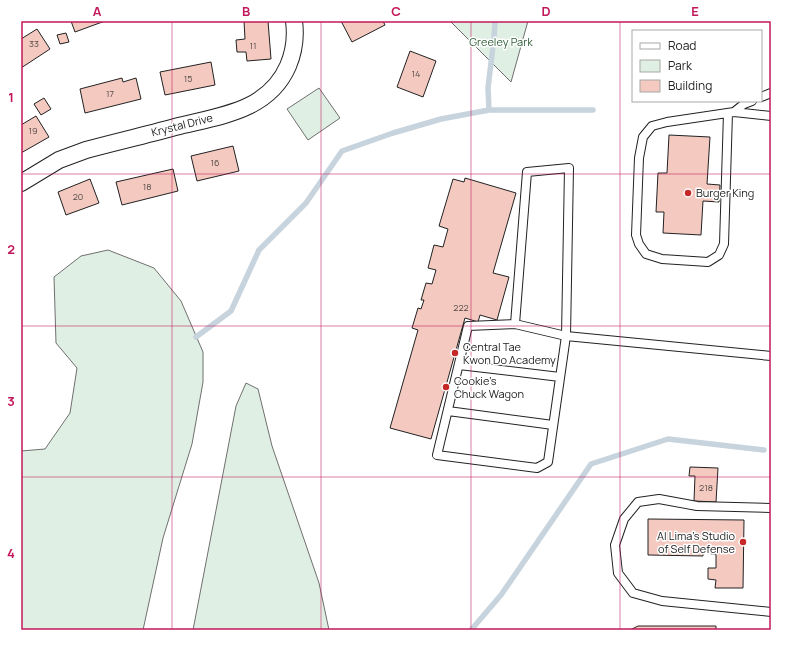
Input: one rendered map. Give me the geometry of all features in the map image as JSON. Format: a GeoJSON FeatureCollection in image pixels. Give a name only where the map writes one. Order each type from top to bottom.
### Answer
{"type":"FeatureCollection","features":[{"type":"Feature","properties":{"kind":"street","name":"Krystal Drive"},"geometry":{"type":"LineString","coordinates":[[21,183],[59,160],[72,154],[228,114],[252,105],[271,91],[285,72],[293,50],[295,38],[294,21]]}},
{"type":"Feature","properties":{"kind":"lane"},"geometry":{"type":"LineString","coordinates":[[731,113],[749,102]]}},
{"type":"Feature","properties":{"kind":"lane"},"geometry":{"type":"LineString","coordinates":[[731,113],[724,244],[719,256],[708,262],[662,259],[646,254],[639,244],[636,234],[639,158],[643,137],[652,126],[667,122],[731,113],[771,116]]}},
{"type":"Feature","properties":{"kind":"lane"},"geometry":{"type":"LineString","coordinates":[[516,324],[527,172],[569,168],[566,336],[548,462],[537,468],[437,455],[468,326],[516,324],[566,336],[771,356]]}},
{"type":"Feature","properties":{"kind":"lane"},"geometry":{"type":"LineString","coordinates":[[459,365],[560,377]]}},
{"type":"Feature","properties":{"kind":"lane"},"geometry":{"type":"LineString","coordinates":[[448,411],[553,425]]}},
{"type":"Feature","properties":{"kind":"lane"},"geometry":{"type":"LineString","coordinates":[[771,508],[697,506],[658,500],[638,502],[624,519],[615,545],[618,573],[633,593],[662,601],[771,612]]}},
{"type":"Feature","properties":{"kind":"green space","name":"Greeley Park"},"geometry":{"type":"Polygon","coordinates":[[[450,21],[528,21],[511,82],[450,21]]]}},
{"type":"Feature","properties":{"kind":"green space"},"geometry":{"type":"Polygon","coordinates":[[[319,88],[340,118],[308,140],[287,109],[319,88]]]}},
{"type":"Feature","properties":{"kind":"green space"},"geometry":{"type":"Polygon","coordinates":[[[108,250],[154,268],[181,301],[203,352],[203,382],[192,444],[163,538],[143,630],[21,630],[21,451],[45,449],[70,413],[77,368],[56,343],[54,277],[81,256],[108,250]]]}},
{"type":"Feature","properties":{"kind":"green space"},"geometry":{"type":"Polygon","coordinates":[[[246,383],[258,389],[272,446],[319,583],[329,630],[193,630],[236,406],[246,383]]]}},
{"type":"Feature","properties":{"kind":"building"},"geometry":{"type":"Polygon","coordinates":[[[71,21],[105,21],[75,32],[71,21]]]}},
{"type":"Feature","properties":{"kind":"building"},"geometry":{"type":"Polygon","coordinates":[[[244,21],[268,21],[271,59],[247,61],[246,52],[237,52],[236,40],[245,39],[244,21]]]}},
{"type":"Feature","properties":{"kind":"building"},"geometry":{"type":"Polygon","coordinates":[[[341,21],[383,21],[385,25],[352,42],[341,21]]]}},
{"type":"Feature","properties":{"kind":"building"},"geometry":{"type":"Polygon","coordinates":[[[37,29],[50,49],[21,68],[21,39],[37,29]]]}},
{"type":"Feature","properties":{"kind":"building"},"geometry":{"type":"Polygon","coordinates":[[[66,33],[69,42],[60,44],[57,35],[66,33]]]}},
{"type":"Feature","properties":{"kind":"building"},"geometry":{"type":"Polygon","coordinates":[[[410,51],[436,61],[423,97],[397,87],[410,51]]]}},
{"type":"Feature","properties":{"kind":"building"},"geometry":{"type":"Polygon","coordinates":[[[211,62],[215,85],[165,95],[160,72],[211,62]]]}},
{"type":"Feature","properties":{"kind":"building"},"geometry":{"type":"Polygon","coordinates":[[[122,78],[123,82],[136,78],[141,99],[85,113],[80,89],[122,78]]]}},
{"type":"Feature","properties":{"kind":"building"},"geometry":{"type":"Polygon","coordinates":[[[44,98],[51,109],[41,115],[34,104],[44,98]]]}},
{"type":"Feature","properties":{"kind":"building"},"geometry":{"type":"Polygon","coordinates":[[[36,116],[49,137],[21,153],[21,125],[36,116]]]}},
{"type":"Feature","properties":{"kind":"building","name":"Burger King"},"geometry":{"type":"Polygon","coordinates":[[[669,135],[710,137],[707,184],[720,185],[719,202],[703,201],[701,235],[663,233],[664,212],[656,212],[658,173],[667,173],[669,135]]]}},
{"type":"Feature","properties":{"kind":"building"},"geometry":{"type":"Polygon","coordinates":[[[233,146],[239,171],[197,181],[191,156],[233,146]]]}},
{"type":"Feature","properties":{"kind":"building"},"geometry":{"type":"Polygon","coordinates":[[[173,169],[178,191],[122,205],[116,182],[173,169]]]}},
{"type":"Feature","properties":{"kind":"building"},"geometry":{"type":"Polygon","coordinates":[[[465,178],[516,193],[493,273],[509,277],[497,320],[480,315],[478,322],[465,318],[431,439],[390,428],[418,330],[412,328],[418,308],[421,309],[424,300],[421,300],[426,283],[432,284],[436,270],[428,268],[434,245],[443,247],[448,229],[439,226],[453,179],[464,182],[465,178]]]}},
{"type":"Feature","properties":{"kind":"building"},"geometry":{"type":"Polygon","coordinates":[[[90,179],[99,203],[66,215],[58,192],[90,179]]]}},
{"type":"Feature","properties":{"kind":"building"},"geometry":{"type":"Polygon","coordinates":[[[690,467],[718,468],[716,502],[694,501],[695,476],[689,476],[690,467]]]}},
{"type":"Feature","properties":{"kind":"building"},"geometry":{"type":"Polygon","coordinates":[[[648,519],[744,520],[743,588],[715,588],[716,580],[708,579],[708,568],[716,568],[716,554],[711,554],[711,551],[703,551],[703,556],[648,555],[648,519]]]}},
{"type":"Feature","properties":{"kind":"building"},"geometry":{"type":"Polygon","coordinates":[[[638,626],[716,626],[716,630],[630,630],[638,626]]]}},
{"type":"Feature","properties":{"kind":"waterway"},"geometry":{"type":"LineString","coordinates":[[489,110],[488,88],[495,21]]}},
{"type":"Feature","properties":{"kind":"waterway"},"geometry":{"type":"LineString","coordinates":[[196,337],[231,311],[259,250],[306,203],[342,151],[393,133],[441,119],[489,110],[593,110]]}},
{"type":"Feature","properties":{"kind":"waterway"},"geometry":{"type":"LineString","coordinates":[[471,630],[501,595],[591,464],[668,439],[764,450]]}},
{"type":"Feature","properties":{"kind":"place","name":"Burger King"},"geometry":{"type":"Point","coordinates":[688,193]}},
{"type":"Feature","properties":{"kind":"place","name":"Central Tae Kwon Do Academy"},"geometry":{"type":"Point","coordinates":[455,353]}},
{"type":"Feature","properties":{"kind":"place","name":"Cookie's Chuck Wagon"},"geometry":{"type":"Point","coordinates":[446,387]}},
{"type":"Feature","properties":{"kind":"place","name":"Al Lima's Studio of Self Defense"},"geometry":{"type":"Point","coordinates":[743,542]}}]}
